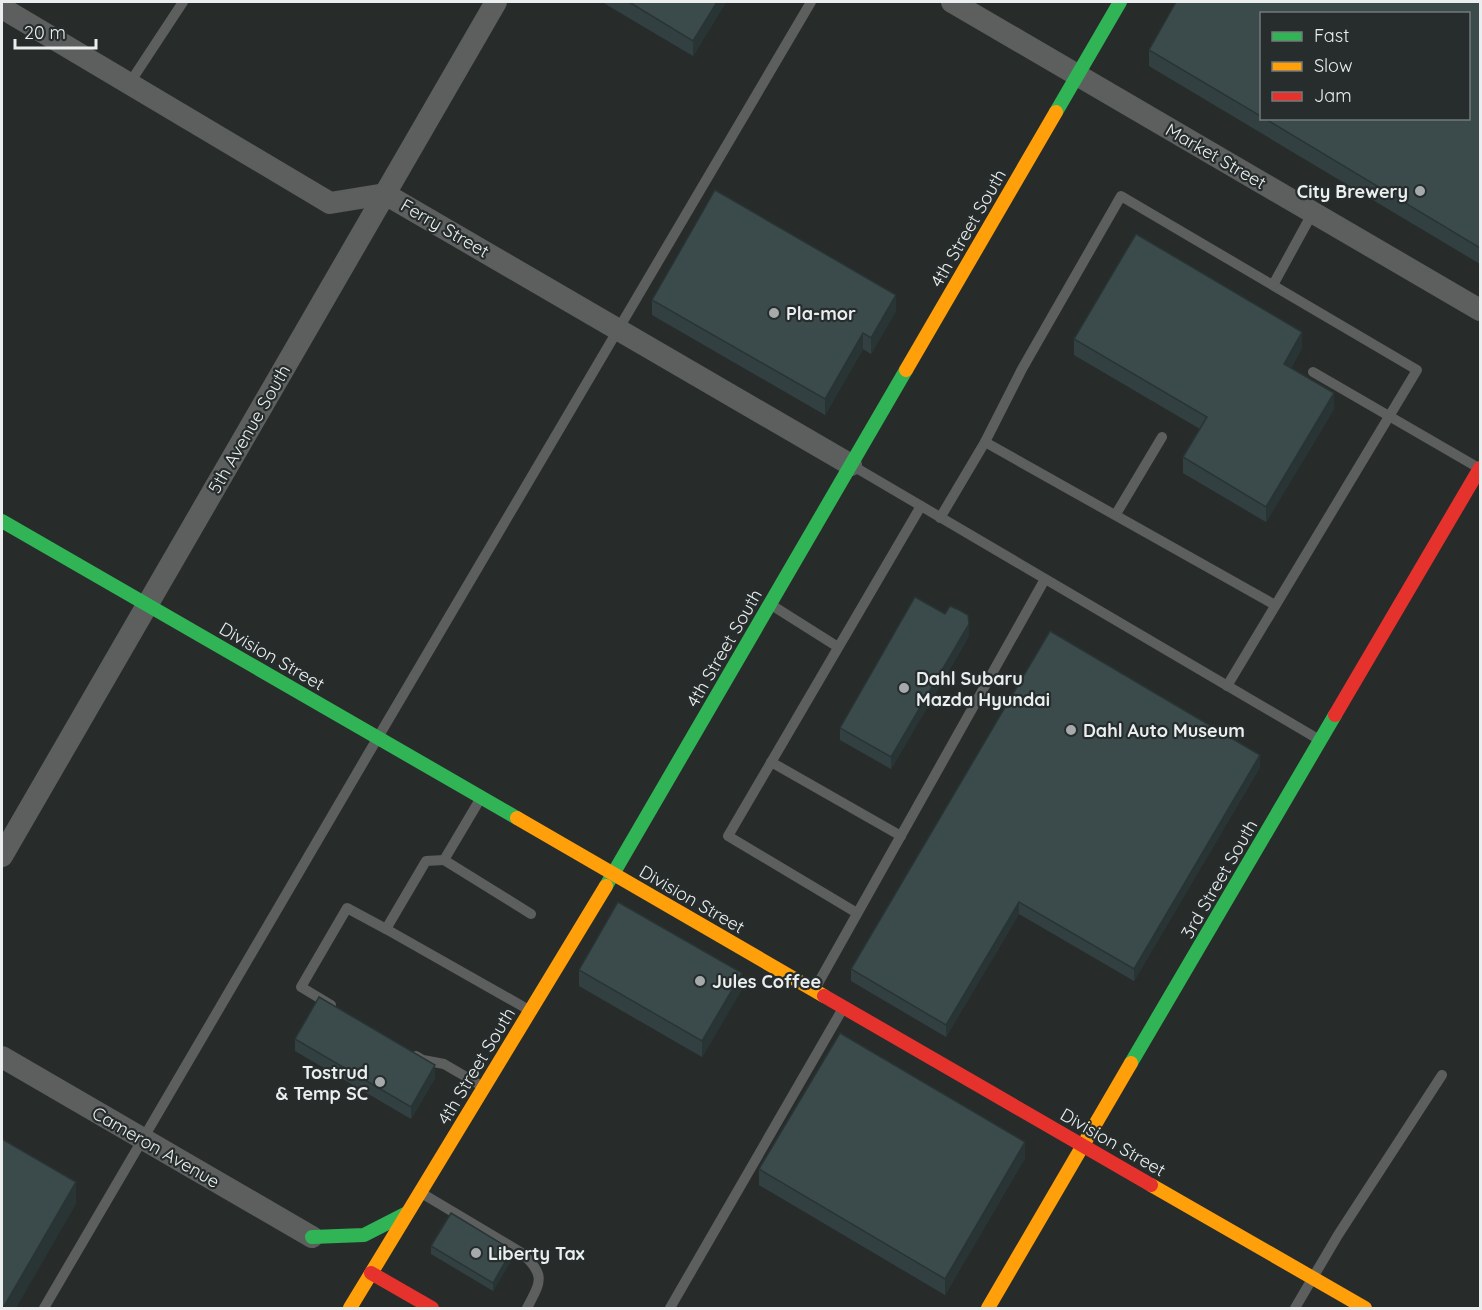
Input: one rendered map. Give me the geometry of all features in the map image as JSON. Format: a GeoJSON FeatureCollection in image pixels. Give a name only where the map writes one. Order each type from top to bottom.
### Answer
{"type":"FeatureCollection","features":[{"type":"Feature","properties":{"kind":"main road","name":"4th Street South"},"geometry":{"type":"LineString","coordinates":[[350,1308],[613,874],[1120,2]]}},
{"type":"Feature","properties":{"kind":"main road","name":"3rd Street South"},"geometry":{"type":"LineString","coordinates":[[988,1308],[1480,469]]}},
{"type":"Feature","properties":{"kind":"main road","name":"Division Street"},"geometry":{"type":"LineString","coordinates":[[2,521],[1365,1308]]}},
{"type":"Feature","properties":{"kind":"main road"},"geometry":{"type":"LineString","coordinates":[[312,1237],[364,1235],[407,1213]]}},
{"type":"Feature","properties":{"kind":"main road"},"geometry":{"type":"LineString","coordinates":[[371,1273],[432,1308]]}},
{"type":"Feature","properties":{"kind":"street","name":"5th Avenue South"},"geometry":{"type":"LineString","coordinates":[[2,856],[496,2]]}},
{"type":"Feature","properties":{"kind":"street","name":"Market Street"},"geometry":{"type":"LineString","coordinates":[[952,2],[1480,310]]}},
{"type":"Feature","properties":{"kind":"street","name":"Ferry Street"},"geometry":{"type":"LineString","coordinates":[[2,8],[330,203],[385,194],[851,465]]}},
{"type":"Feature","properties":{"kind":"street","name":"Cameron Avenue"},"geometry":{"type":"LineString","coordinates":[[2,1057],[312,1237]]}},
{"type":"Feature","properties":{"kind":"lane"},"geometry":{"type":"LineString","coordinates":[[129,84],[183,2]]}},
{"type":"Feature","properties":{"kind":"lane"},"geometry":{"type":"LineString","coordinates":[[44,1308],[811,2]]}},
{"type":"Feature","properties":{"kind":"lane"},"geometry":{"type":"LineString","coordinates":[[940,518],[986,442],[1022,369],[1121,196],[1417,370],[1227,686]]}},
{"type":"Feature","properties":{"kind":"lane"},"geometry":{"type":"LineString","coordinates":[[1273,285],[1313,212]]}},
{"type":"Feature","properties":{"kind":"lane"},"geometry":{"type":"LineString","coordinates":[[1313,372],[1480,469]]}},
{"type":"Feature","properties":{"kind":"lane"},"geometry":{"type":"LineString","coordinates":[[1116,514],[1162,437]]}},
{"type":"Feature","properties":{"kind":"lane"},"geometry":{"type":"LineString","coordinates":[[986,442],[1275,605]]}},
{"type":"Feature","properties":{"kind":"lane"},"geometry":{"type":"LineString","coordinates":[[851,465],[1321,741]]}},
{"type":"Feature","properties":{"kind":"lane"},"geometry":{"type":"LineString","coordinates":[[857,914],[728,836],[921,506]]}},
{"type":"Feature","properties":{"kind":"lane"},"geometry":{"type":"LineString","coordinates":[[814,990],[1045,579]]}},
{"type":"Feature","properties":{"kind":"lane"},"geometry":{"type":"LineString","coordinates":[[770,604],[838,647]]}},
{"type":"Feature","properties":{"kind":"lane"},"geometry":{"type":"LineString","coordinates":[[771,762],[901,836]]}},
{"type":"Feature","properties":{"kind":"lane"},"geometry":{"type":"LineString","coordinates":[[444,860],[481,798]]}},
{"type":"Feature","properties":{"kind":"lane"},"geometry":{"type":"LineString","coordinates":[[386,929],[426,861],[444,860],[531,914]]}},
{"type":"Feature","properties":{"kind":"lane"},"geometry":{"type":"LineString","coordinates":[[342,1011],[301,987],[347,908],[530,1011]]}},
{"type":"Feature","properties":{"kind":"lane"},"geometry":{"type":"LineString","coordinates":[[670,1308],[844,1007]]}},
{"type":"Feature","properties":{"kind":"lane"},"geometry":{"type":"LineString","coordinates":[[403,1048],[423,1060],[444,1064],[484,1087]]}},
{"type":"Feature","properties":{"kind":"lane"},"geometry":{"type":"LineString","coordinates":[[1295,1308],[1338,1235],[1442,1075]]}},
{"type":"Feature","properties":{"kind":"lane"},"geometry":{"type":"LineString","coordinates":[[420,1192],[530,1260],[540,1280],[539,1287],[527,1308]]}},
{"type":"Feature","properties":{"kind":"building"},"geometry":{"type":"Polygon","coordinates":[[[629,2],[717,2],[693,41],[629,2]]]}},
{"type":"Feature","properties":{"kind":"building","name":"City Brewery"},"geometry":{"type":"Polygon","coordinates":[[[1176,2],[1480,2],[1480,248],[1267,120],[1470,120],[1470,12],[1260,12],[1260,116],[1149,50],[1176,2]]]}},
{"type":"Feature","properties":{"kind":"building","name":"Pla-mor"},"geometry":{"type":"Polygon","coordinates":[[[715,190],[896,295],[871,338],[863,333],[825,399],[652,300],[715,190]]]}},
{"type":"Feature","properties":{"kind":"building"},"geometry":{"type":"Polygon","coordinates":[[[1136,234],[1302,332],[1284,364],[1334,393],[1266,507],[1183,457],[1207,417],[1074,339],[1136,234]]]}},
{"type":"Feature","properties":{"kind":"building","name":"Dahl Subaru Mazda Hyundai"},"geometry":{"type":"Polygon","coordinates":[[[915,597],[945,614],[950,606],[959,610],[968,615],[969,624],[891,757],[840,728],[915,597]]]}},
{"type":"Feature","properties":{"kind":"building"},"geometry":{"type":"Polygon","coordinates":[[[1050,631],[1260,755],[1134,969],[1019,902],[946,1025],[851,969],[1050,631]]]}},
{"type":"Feature","properties":{"kind":"building"},"geometry":{"type":"Polygon","coordinates":[[[618,902],[742,973],[702,1041],[579,970],[618,902]]]}},
{"type":"Feature","properties":{"kind":"building"},"geometry":{"type":"Polygon","coordinates":[[[319,997],[435,1065],[411,1107],[295,1039],[319,997]]]}},
{"type":"Feature","properties":{"kind":"building"},"geometry":{"type":"Polygon","coordinates":[[[840,1033],[1025,1142],[945,1279],[759,1169],[840,1033]]]}},
{"type":"Feature","properties":{"kind":"building"},"geometry":{"type":"Polygon","coordinates":[[[2,1139],[76,1182],[3,1308],[2,1308],[2,1139]]]}},
{"type":"Feature","properties":{"kind":"building"},"geometry":{"type":"Polygon","coordinates":[[[451,1213],[512,1250],[493,1283],[431,1246],[451,1213]]]}},
{"type":"Feature","properties":{"kind":"traffic: fast"},"geometry":{"type":"LineString","coordinates":[[1056,112],[1120,2]]}},
{"type":"Feature","properties":{"kind":"traffic: fast"},"geometry":{"type":"LineString","coordinates":[[606,886],[906,370]]}},
{"type":"Feature","properties":{"kind":"traffic: fast"},"geometry":{"type":"LineString","coordinates":[[2,521],[517,818]]}},
{"type":"Feature","properties":{"kind":"traffic: fast"},"geometry":{"type":"LineString","coordinates":[[1131,1063],[1335,715]]}},
{"type":"Feature","properties":{"kind":"traffic: fast"},"geometry":{"type":"LineString","coordinates":[[312,1237],[364,1235],[407,1213]]}},
{"type":"Feature","properties":{"kind":"traffic: slow"},"geometry":{"type":"LineString","coordinates":[[906,370],[1056,112]]}},
{"type":"Feature","properties":{"kind":"traffic: slow"},"geometry":{"type":"LineString","coordinates":[[517,818],[824,996]]}},
{"type":"Feature","properties":{"kind":"traffic: slow"},"geometry":{"type":"LineString","coordinates":[[350,1308],[606,886]]}},
{"type":"Feature","properties":{"kind":"traffic: slow"},"geometry":{"type":"LineString","coordinates":[[988,1308],[1131,1063]]}},
{"type":"Feature","properties":{"kind":"traffic: slow"},"geometry":{"type":"LineString","coordinates":[[1151,1185],[1365,1308]]}},
{"type":"Feature","properties":{"kind":"traffic: jam"},"geometry":{"type":"LineString","coordinates":[[1335,715],[1480,468]]}},
{"type":"Feature","properties":{"kind":"traffic: jam"},"geometry":{"type":"LineString","coordinates":[[824,996],[1151,1185]]}},
{"type":"Feature","properties":{"kind":"traffic: jam"},"geometry":{"type":"LineString","coordinates":[[371,1273],[432,1308]]}},
{"type":"Feature","properties":{"kind":"place","name":"City Brewery"},"geometry":{"type":"Point","coordinates":[1420,191]}},
{"type":"Feature","properties":{"kind":"place","name":"Pla-mor"},"geometry":{"type":"Point","coordinates":[774,313]}},
{"type":"Feature","properties":{"kind":"place","name":"Dahl Subaru Mazda Hyundai"},"geometry":{"type":"Point","coordinates":[904,688]}},
{"type":"Feature","properties":{"kind":"place","name":"Dahl Auto Museum"},"geometry":{"type":"Point","coordinates":[1071,730]}},
{"type":"Feature","properties":{"kind":"place","name":"Jules Coffee"},"geometry":{"type":"Point","coordinates":[700,981]}},
{"type":"Feature","properties":{"kind":"place","name":"Tostrud & Temp SC"},"geometry":{"type":"Point","coordinates":[380,1082]}},
{"type":"Feature","properties":{"kind":"place","name":"Liberty Tax"},"geometry":{"type":"Point","coordinates":[476,1253]}}]}
